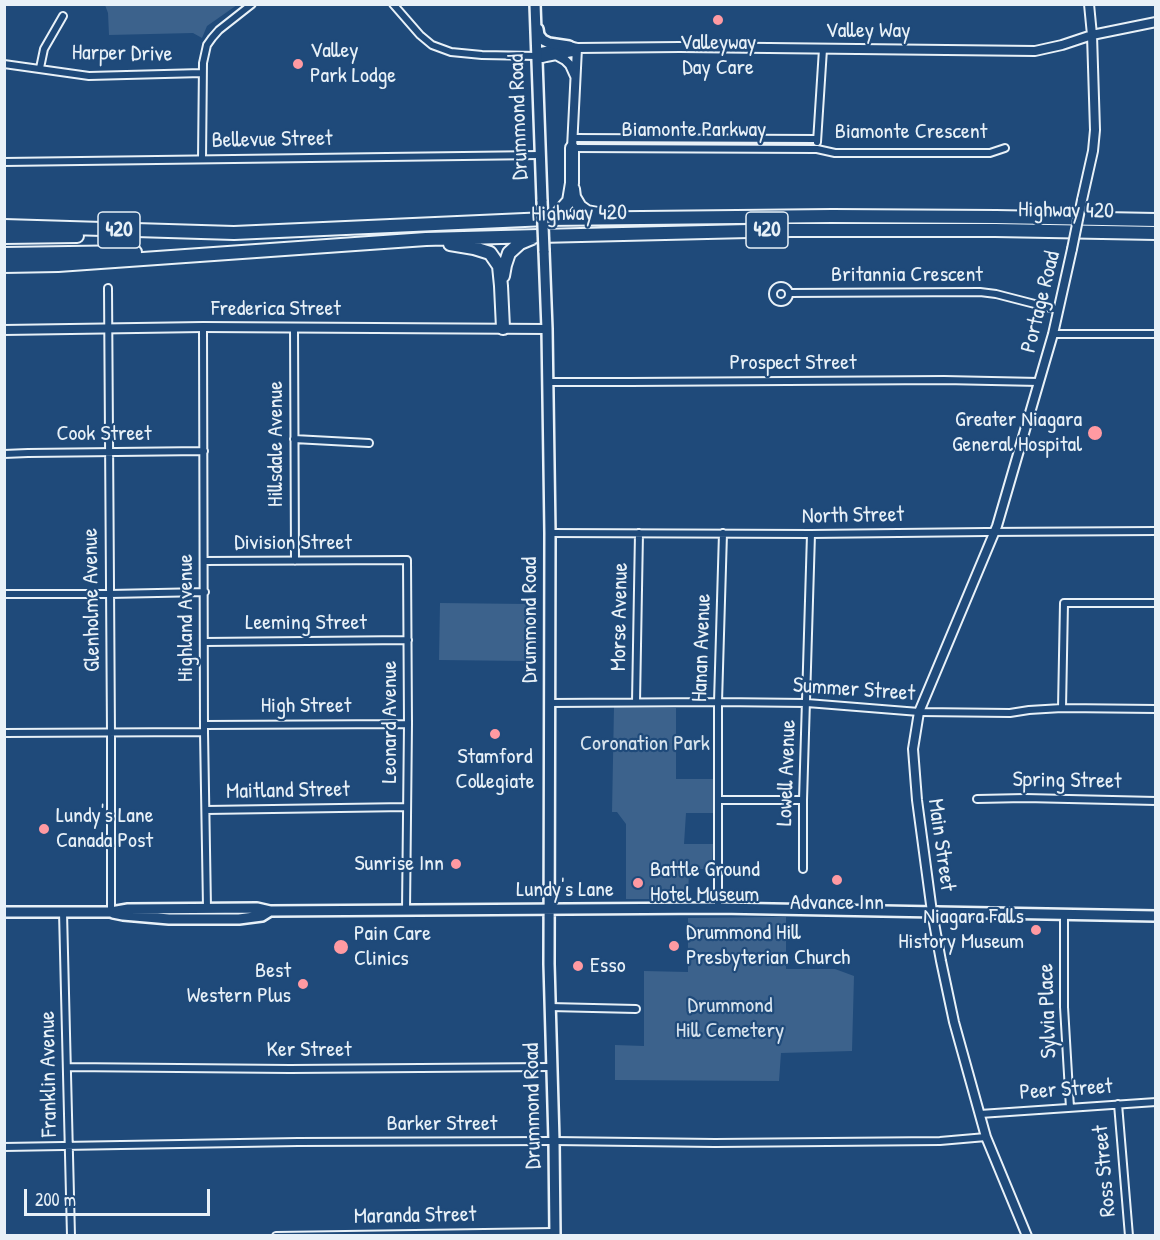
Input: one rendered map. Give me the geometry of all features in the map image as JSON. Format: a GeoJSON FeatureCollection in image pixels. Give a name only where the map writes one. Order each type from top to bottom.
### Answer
{"type":"FeatureCollection","features":[{"type":"Feature","properties":{"kind":"highway"},"geometry":{"type":"LineString","coordinates":[[547,219],[557,215],[569,201],[573,143]]}},
{"type":"Feature","properties":{"kind":"highway"},"geometry":{"type":"LineString","coordinates":[[572,183],[577,203],[587,212],[623,218]]}},
{"type":"Feature","properties":{"kind":"highway","name":"Highway 420"},"geometry":{"type":"LineString","coordinates":[[4,226],[234,234],[547,219],[832,216],[1155,220]]}},
{"type":"Feature","properties":{"kind":"highway","name":"Highway 420"},"geometry":{"type":"LineString","coordinates":[[4,268],[426,239],[791,230],[1155,233]]}},
{"type":"Feature","properties":{"kind":"highway"},"geometry":{"type":"LineString","coordinates":[[4,237],[234,234]]}},
{"type":"Feature","properties":{"kind":"highway"},"geometry":{"type":"LineString","coordinates":[[501,286],[509,253],[520,243],[539,236]]}},
{"type":"Feature","properties":{"kind":"highway"},"geometry":{"type":"LineString","coordinates":[[426,239],[474,248],[490,254],[499,266],[503,328]]}},
{"type":"Feature","properties":{"kind":"highway"},"geometry":{"type":"LineString","coordinates":[[4,254],[274,250]]}},
{"type":"Feature","properties":{"kind":"main road","name":"Drummond Road"},"geometry":{"type":"LineString","coordinates":[[535,10],[548,382],[549,910],[555,1234]]}},
{"type":"Feature","properties":{"kind":"main road"},"geometry":{"type":"LineString","coordinates":[[535,10],[539,34],[543,40],[573,47]]}},
{"type":"Feature","properties":{"kind":"main road","name":"Lundy's Lane"},"geometry":{"type":"LineString","coordinates":[[4,912],[111,912],[128,909],[207,908],[257,908],[270,911],[718,908],[1155,916]]}},
{"type":"Feature","properties":{"kind":"main road","name":"Lundy's Lane"},"geometry":{"type":"LineString","coordinates":[[111,912],[149,918],[239,919],[260,917],[270,911]]}},
{"type":"Feature","properties":{"kind":"street"},"geometry":{"type":"LineString","coordinates":[[202,159],[204,55],[212,38],[252,4]]}},
{"type":"Feature","properties":{"kind":"street","name":"Valley Way"},"geometry":{"type":"LineString","coordinates":[[393,4],[420,35],[432,45],[451,52],[542,58],[572,52],[573,47]]}},
{"type":"Feature","properties":{"kind":"street","name":"Portage Road"},"geometry":{"type":"LineString","coordinates":[[995,532],[1053,334],[1093,151],[1095,130],[1089,4]]}},
{"type":"Feature","properties":{"kind":"street"},"geometry":{"type":"LineString","coordinates":[[40,68],[44,49],[63,16]]}},
{"type":"Feature","properties":{"kind":"street","name":"Valley Way"},"geometry":{"type":"LineString","coordinates":[[537,56],[541,52],[573,47],[1035,51],[1155,21]]}},
{"type":"Feature","properties":{"kind":"street"},"geometry":{"type":"LineString","coordinates":[[573,47],[575,82],[573,143]]}},
{"type":"Feature","properties":{"kind":"street"},"geometry":{"type":"LineString","coordinates":[[817,149],[823,49]]}},
{"type":"Feature","properties":{"kind":"street"},"geometry":{"type":"LineString","coordinates":[[556,55],[572,67],[575,82]]}},
{"type":"Feature","properties":{"kind":"street","name":"Harper Drive"},"geometry":{"type":"LineString","coordinates":[[4,64],[88,76],[202,73]]}},
{"type":"Feature","properties":{"kind":"street","name":"Biamonte Parkway"},"geometry":{"type":"LineString","coordinates":[[573,143],[817,139]]}},
{"type":"Feature","properties":{"kind":"street","name":"Biamonte Parkway"},"geometry":{"type":"LineString","coordinates":[[573,143],[817,149]]}},
{"type":"Feature","properties":{"kind":"street","name":"Biamonte Crescent"},"geometry":{"type":"LineString","coordinates":[[817,149],[835,153],[990,153],[1005,148]]}},
{"type":"Feature","properties":{"kind":"street","name":"Bellevue Street"},"geometry":{"type":"LineString","coordinates":[[4,162],[540,155]]}},
{"type":"Feature","properties":{"kind":"street","name":"Glenholme Avenue"},"geometry":{"type":"LineString","coordinates":[[108,288],[111,912]]}},
{"type":"Feature","properties":{"kind":"street","name":"Britannia Crescent"},"geometry":{"type":"LineString","coordinates":[[789,293],[980,292],[1058,310]]}},
{"type":"Feature","properties":{"kind":"street","name":"Frederica Street"},"geometry":{"type":"LineString","coordinates":[[4,330],[203,327],[547,329]]}},
{"type":"Feature","properties":{"kind":"street","name":"Highland Avenue"},"geometry":{"type":"LineString","coordinates":[[203,327],[207,908]]}},
{"type":"Feature","properties":{"kind":"street","name":"Hillsdale Avenue"},"geometry":{"type":"LineString","coordinates":[[294,327],[295,561]]}},
{"type":"Feature","properties":{"kind":"street"},"geometry":{"type":"LineString","coordinates":[[1053,334],[1155,334]]}},
{"type":"Feature","properties":{"kind":"street","name":"Prospect Street"},"geometry":{"type":"LineString","coordinates":[[548,382],[944,380],[1039,382]]}},
{"type":"Feature","properties":{"kind":"street"},"geometry":{"type":"LineString","coordinates":[[294,439],[369,443]]}},
{"type":"Feature","properties":{"kind":"street","name":"Cook Street"},"geometry":{"type":"LineString","coordinates":[[4,454],[204,451]]}},
{"type":"Feature","properties":{"kind":"street","name":"North Street"},"geometry":{"type":"LineString","coordinates":[[550,533],[811,534],[1155,531]]}},
{"type":"Feature","properties":{"kind":"street","name":"Main Street"},"geometry":{"type":"LineString","coordinates":[[995,532],[919,712],[913,744],[913,762],[932,912],[952,1012],[986,1137],[1027,1236]]}},
{"type":"Feature","properties":{"kind":"street","name":"Morse Avenue"},"geometry":{"type":"LineString","coordinates":[[636,702],[639,533]]}},
{"type":"Feature","properties":{"kind":"street","name":"Hanan Avenue"},"geometry":{"type":"LineString","coordinates":[[718,908],[718,702],[723,533]]}},
{"type":"Feature","properties":{"kind":"street","name":"Lowell Avenue"},"geometry":{"type":"LineString","coordinates":[[803,869],[811,534]]}},
{"type":"Feature","properties":{"kind":"street","name":"Division Street"},"geometry":{"type":"LineString","coordinates":[[204,561],[381,560]]}},
{"type":"Feature","properties":{"kind":"street","name":"Leonard Avenue"},"geometry":{"type":"LineString","coordinates":[[381,560],[407,560],[406,910]]}},
{"type":"Feature","properties":{"kind":"street"},"geometry":{"type":"LineString","coordinates":[[4,594],[205,592]]}},
{"type":"Feature","properties":{"kind":"street"},"geometry":{"type":"LineString","coordinates":[[1062,708],[1064,603],[1155,603]]}},
{"type":"Feature","properties":{"kind":"street","name":"Leeming Street"},"geometry":{"type":"LineString","coordinates":[[205,642],[408,640]]}},
{"type":"Feature","properties":{"kind":"street","name":"Summer Street"},"geometry":{"type":"LineString","coordinates":[[549,703],[807,703],[919,712],[1010,713],[1062,708],[1155,709]]}},
{"type":"Feature","properties":{"kind":"street","name":"High Street"},"geometry":{"type":"LineString","coordinates":[[4,733],[111,733],[204,728],[408,724]]}},
{"type":"Feature","properties":{"kind":"street","name":"Spring Street"},"geometry":{"type":"LineString","coordinates":[[977,799],[1155,801]]}},
{"type":"Feature","properties":{"kind":"street"},"geometry":{"type":"LineString","coordinates":[[718,800],[803,800]]}},
{"type":"Feature","properties":{"kind":"street","name":"Maitland Street"},"geometry":{"type":"LineString","coordinates":[[206,810],[407,807]]}},
{"type":"Feature","properties":{"kind":"street","name":"Franklin Avenue"},"geometry":{"type":"LineString","coordinates":[[63,912],[71,1236]]}},
{"type":"Feature","properties":{"kind":"street","name":"Sylvia Place"},"geometry":{"type":"LineString","coordinates":[[1064,914],[1064,1007],[1070,1107]]}},
{"type":"Feature","properties":{"kind":"street"},"geometry":{"type":"LineString","coordinates":[[550,1007],[636,1009]]}},
{"type":"Feature","properties":{"kind":"street","name":"Ker Street"},"geometry":{"type":"LineString","coordinates":[[66,1067],[290,1069],[551,1067]]}},
{"type":"Feature","properties":{"kind":"street","name":"Peer Street"},"geometry":{"type":"LineString","coordinates":[[980,1114],[1155,1102]]}},
{"type":"Feature","properties":{"kind":"street","name":"Ross Street"},"geometry":{"type":"LineString","coordinates":[[1118,1104],[1129,1236]]}},
{"type":"Feature","properties":{"kind":"street","name":"Barker Street"},"geometry":{"type":"LineString","coordinates":[[4,1147],[298,1142],[940,1141],[986,1137]]}},
{"type":"Feature","properties":{"kind":"street","name":"Maranda Street"},"geometry":{"type":"LineString","coordinates":[[276,1236],[555,1234]]}},
{"type":"Feature","properties":{"kind":"green space"},"geometry":{"type":"Polygon","coordinates":[[[105,4],[237,5],[207,26],[202,38],[193,33],[109,35],[108,13],[105,4]]]}},
{"type":"Feature","properties":{"kind":"green space"},"geometry":{"type":"Polygon","coordinates":[[[440,603],[527,604],[526,661],[439,660],[440,603]]]}},
{"type":"Feature","properties":{"kind":"green space","name":"Coronation Park"},"geometry":{"type":"Polygon","coordinates":[[[614,707],[676,708],[676,779],[713,779],[713,813],[686,813],[684,844],[713,844],[712,869],[689,869],[688,899],[626,899],[626,824],[617,812],[612,812],[614,707]]]}},
{"type":"Feature","properties":{"kind":"green space","name":"Drummond Hill Cemetery"},"geometry":{"type":"Polygon","coordinates":[[[786,917],[786,969],[835,969],[854,976],[852,1051],[781,1053],[779,1081],[615,1080],[615,1045],[644,1046],[644,971],[688,972],[688,918],[786,917]]]}},
{"type":"Feature","properties":{"kind":"place","name":"Valleyway Day Care"},"geometry":{"type":"Point","coordinates":[718,20]}},
{"type":"Feature","properties":{"kind":"place","name":"Valley Park Lodge"},"geometry":{"type":"Point","coordinates":[298,64]}},
{"type":"Feature","properties":{"kind":"place","name":"Greater Niagara General Hospital"},"geometry":{"type":"Point","coordinates":[1095,433]}},
{"type":"Feature","properties":{"kind":"place","name":"Stamford Collegiate"},"geometry":{"type":"Point","coordinates":[495,734]}},
{"type":"Feature","properties":{"kind":"place","name":"Lundy's Lane Canada Post"},"geometry":{"type":"Point","coordinates":[44,829]}},
{"type":"Feature","properties":{"kind":"place","name":"Sunrise Inn"},"geometry":{"type":"Point","coordinates":[456,864]}},
{"type":"Feature","properties":{"kind":"place","name":"Advance Inn"},"geometry":{"type":"Point","coordinates":[837,880]}},
{"type":"Feature","properties":{"kind":"place","name":"Battle Ground Hotel Museum"},"geometry":{"type":"Point","coordinates":[638,883]}},
{"type":"Feature","properties":{"kind":"place","name":"Niagara Falls History Museum"},"geometry":{"type":"Point","coordinates":[1036,930]}},
{"type":"Feature","properties":{"kind":"place","name":"Drummond Hill Presbyterian Church"},"geometry":{"type":"Point","coordinates":[674,946]}},
{"type":"Feature","properties":{"kind":"place","name":"Pain Care Clinics"},"geometry":{"type":"Point","coordinates":[341,947]}},
{"type":"Feature","properties":{"kind":"place","name":"Esso"},"geometry":{"type":"Point","coordinates":[578,966]}},
{"type":"Feature","properties":{"kind":"place","name":"Best Western Plus"},"geometry":{"type":"Point","coordinates":[303,984]}}]}
